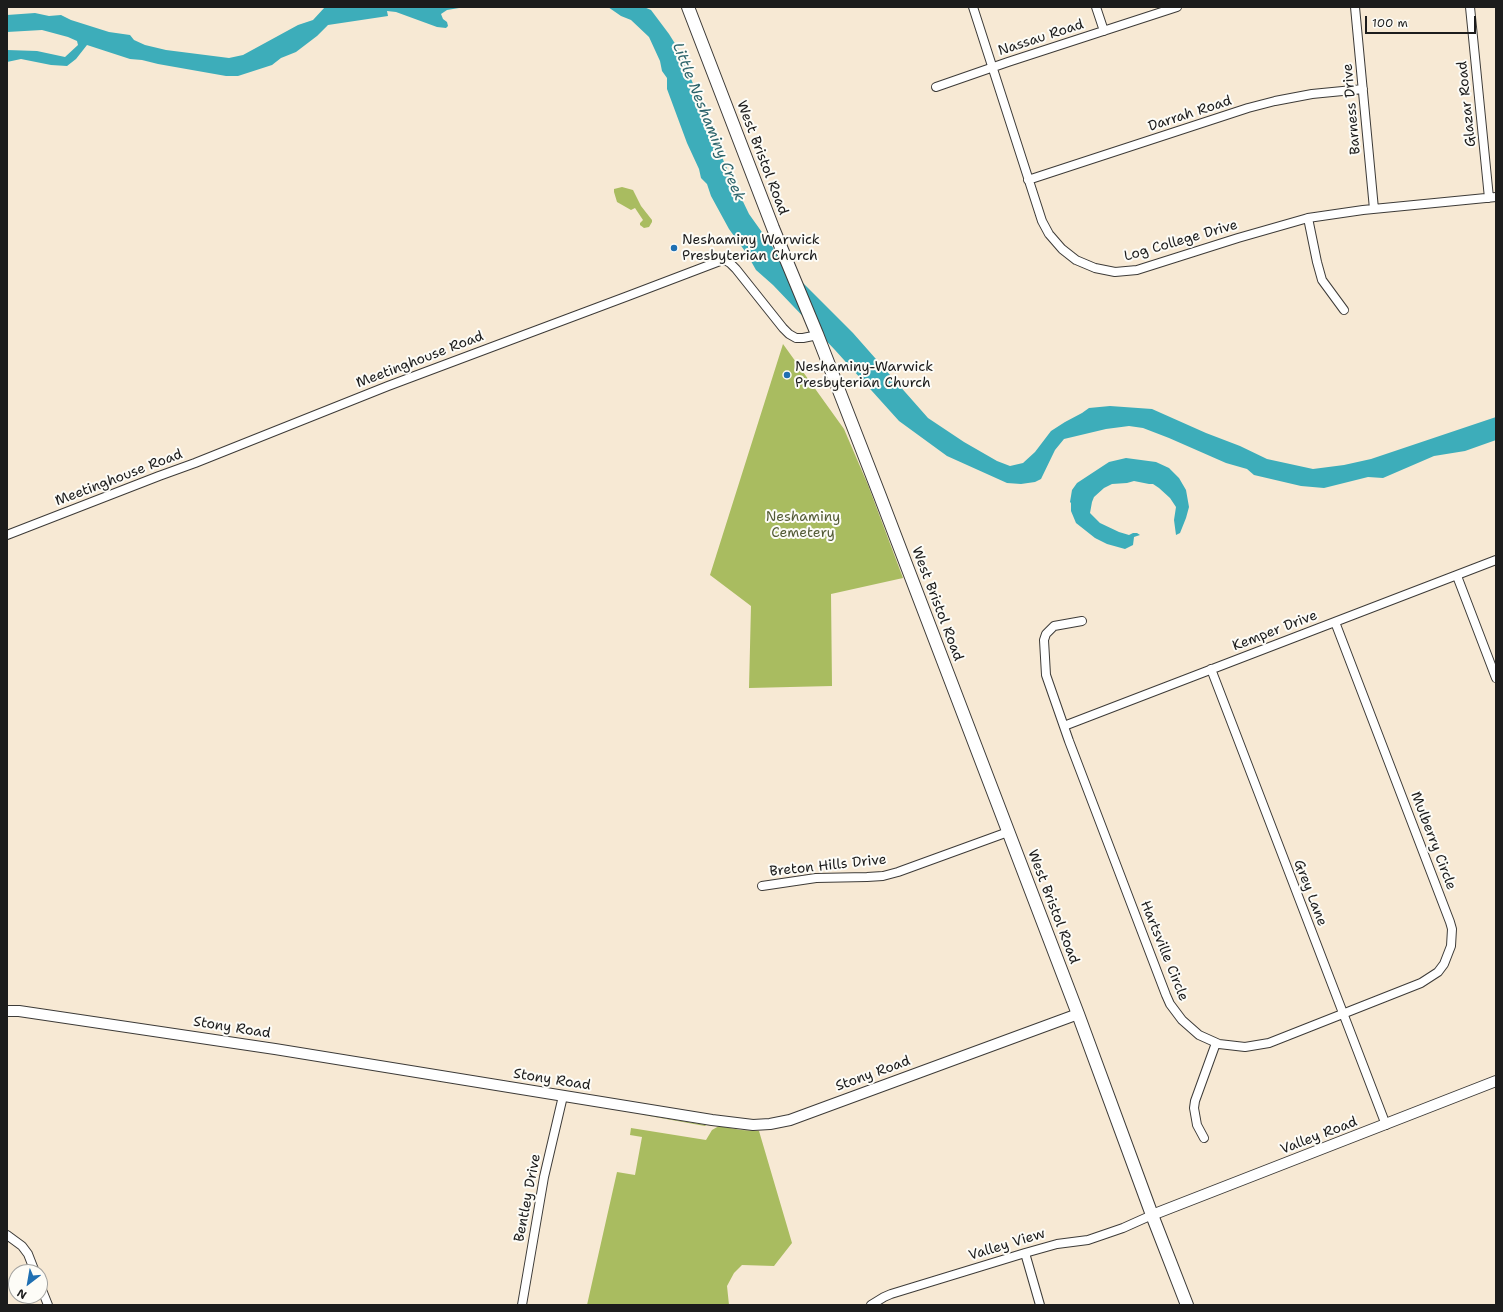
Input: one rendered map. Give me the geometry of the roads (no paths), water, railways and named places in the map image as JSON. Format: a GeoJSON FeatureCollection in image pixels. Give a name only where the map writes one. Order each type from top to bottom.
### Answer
{"type":"FeatureCollection","features":[{"type":"Feature","properties":{"kind":"main road","name":"West Bristol Road"},"geometry":{"type":"LineString","coordinates":[[688,7],[773,228],[817,335],[1078,1014],[1152,1215],[1187,1305]]}},
{"type":"Feature","properties":{"kind":"street","name":"Log College Drive"},"geometry":{"type":"LineString","coordinates":[[973,7],[1042,221],[1055,242],[1076,260],[1095,268],[1115,272],[1137,270],[1238,238],[1308,218],[1374,209],[1492,198]]}},
{"type":"Feature","properties":{"kind":"street"},"geometry":{"type":"LineString","coordinates":[[1096,7],[1104,31]]}},
{"type":"Feature","properties":{"kind":"street","name":"Nassau Road"},"geometry":{"type":"LineString","coordinates":[[936,87],[992,67],[1177,7]]}},
{"type":"Feature","properties":{"kind":"street","name":"Barness Drive"},"geometry":{"type":"LineString","coordinates":[[1356,7],[1374,209]]}},
{"type":"Feature","properties":{"kind":"street","name":"Glazar Road"},"geometry":{"type":"LineString","coordinates":[[1470,7],[1492,198]]}},
{"type":"Feature","properties":{"kind":"street","name":"Darrah Road"},"geometry":{"type":"LineString","coordinates":[[1028,180],[1248,108],[1305,96],[1363,89]]}},
{"type":"Feature","properties":{"kind":"street"},"geometry":{"type":"LineString","coordinates":[[1308,218],[1322,280],[1344,310]]}},
{"type":"Feature","properties":{"kind":"street","name":"Meetinghouse Road"},"geometry":{"type":"LineString","coordinates":[[7,535],[195,463],[388,386],[720,261],[725,260],[736,269],[789,334],[796,338],[817,335]]}},
{"type":"Feature","properties":{"kind":"street","name":"Kemper Drive"},"geometry":{"type":"LineString","coordinates":[[1064,726],[1496,560]]}},
{"type":"Feature","properties":{"kind":"street"},"geometry":{"type":"LineString","coordinates":[[1457,576],[1496,678]]}},
{"type":"Feature","properties":{"kind":"street","name":"Hartsville Circle"},"geometry":{"type":"LineString","coordinates":[[1082,621],[1054,626],[1046,634],[1044,640],[1046,675],[1170,1004],[1190,1028],[1199,1035],[1216,1043],[1245,1047],[1269,1043],[1343,1014]]}},
{"type":"Feature","properties":{"kind":"street","name":"Mulberry Circle"},"geometry":{"type":"LineString","coordinates":[[1335,622],[1450,922],[1452,939],[1444,964],[1433,976],[1422,983],[1343,1014]]}},
{"type":"Feature","properties":{"kind":"street","name":"Grey Lane"},"geometry":{"type":"LineString","coordinates":[[1211,669],[1386,1125]]}},
{"type":"Feature","properties":{"kind":"street","name":"Breton Hills Drive"},"geometry":{"type":"LineString","coordinates":[[762,886],[816,878],[867,878],[883,876],[898,872],[1008,832]]}},
{"type":"Feature","properties":{"kind":"street","name":"Stony Road"},"geometry":{"type":"LineString","coordinates":[[7,1011],[19,1011],[270,1048],[745,1125],[770,1124],[790,1120],[1078,1014]]}},
{"type":"Feature","properties":{"kind":"street"},"geometry":{"type":"LineString","coordinates":[[1204,1138],[1197,1125],[1194,1108],[1195,1101],[1216,1043]]}},
{"type":"Feature","properties":{"kind":"street","name":"Valley Road"},"geometry":{"type":"LineString","coordinates":[[1152,1215],[1496,1081]]}},
{"type":"Feature","properties":{"kind":"street","name":"Bentley Drive"},"geometry":{"type":"LineString","coordinates":[[522,1305],[544,1177],[563,1096]]}},
{"type":"Feature","properties":{"kind":"street","name":"Valley View"},"geometry":{"type":"LineString","coordinates":[[871,1305],[891,1294],[1057,1244],[1088,1240],[1123,1228],[1152,1215]]}},
{"type":"Feature","properties":{"kind":"street"},"geometry":{"type":"LineString","coordinates":[[7,1235],[22,1246],[28,1254],[32,1264]]}},
{"type":"Feature","properties":{"kind":"street"},"geometry":{"type":"LineString","coordinates":[[1025,1253],[1040,1305]]}},
{"type":"Feature","properties":{"kind":"water"},"geometry":{"type":"Polygon","coordinates":[[[325,7],[465,7],[447,10],[441,14],[443,19],[447,22],[448,26],[446,28],[437,27],[396,12],[387,11],[388,16],[328,25],[317,36],[296,52],[281,58],[272,65],[238,76],[226,76],[130,59],[87,45],[76,59],[67,66],[51,65],[21,59],[7,62],[7,50],[37,51],[65,57],[78,45],[77,41],[68,37],[42,30],[7,32],[7,15],[35,13],[49,16],[61,15],[71,20],[109,32],[130,35],[134,40],[145,45],[166,50],[229,58],[243,55],[298,25],[313,20],[325,7]]]}},
{"type":"Feature","properties":{"kind":"water","name":"Little Neshaminy Creek"},"geometry":{"type":"Polygon","coordinates":[[[608,7],[644,7],[651,10],[669,34],[679,50],[724,162],[749,214],[786,266],[853,333],[928,418],[964,442],[997,461],[1010,466],[1023,463],[1035,452],[1051,431],[1089,408],[1110,406],[1152,409],[1267,459],[1313,469],[1344,465],[1371,459],[1496,417],[1496,440],[1465,451],[1434,456],[1383,478],[1368,477],[1324,488],[1301,486],[1254,475],[1247,469],[1226,463],[1169,438],[1143,428],[1129,426],[1106,429],[1064,439],[1055,450],[1041,479],[1035,482],[1021,484],[1007,483],[947,456],[899,421],[835,350],[773,285],[756,270],[747,254],[729,229],[711,196],[707,184],[701,178],[699,169],[687,143],[667,89],[667,78],[662,71],[660,61],[649,37],[631,20],[621,16],[608,7]]]}},
{"type":"Feature","properties":{"kind":"water"},"geometry":{"type":"Polygon","coordinates":[[[1126,458],[1156,462],[1169,468],[1179,478],[1186,490],[1189,507],[1180,533],[1176,535],[1174,520],[1176,507],[1170,498],[1153,484],[1134,481],[1112,484],[1104,488],[1094,497],[1090,513],[1100,523],[1119,532],[1129,535],[1137,533],[1140,535],[1134,537],[1133,545],[1125,549],[1107,544],[1095,538],[1076,523],[1071,511],[1070,502],[1072,490],[1077,483],[1109,462],[1126,458]]]}},
{"type":"Feature","properties":{"kind":"place","name":"Neshaminy Warwick Presbyterian Church"},"geometry":{"type":"Point","coordinates":[674,248]}},
{"type":"Feature","properties":{"kind":"place","name":"Neshaminy-Warwick Presbyterian Church"},"geometry":{"type":"Point","coordinates":[787,375]}},
{"type":"Feature","properties":{"kind":"park label","name":"Neshaminy Cemetery"},"geometry":{"type":"Point","coordinates":[803,526]}}]}
